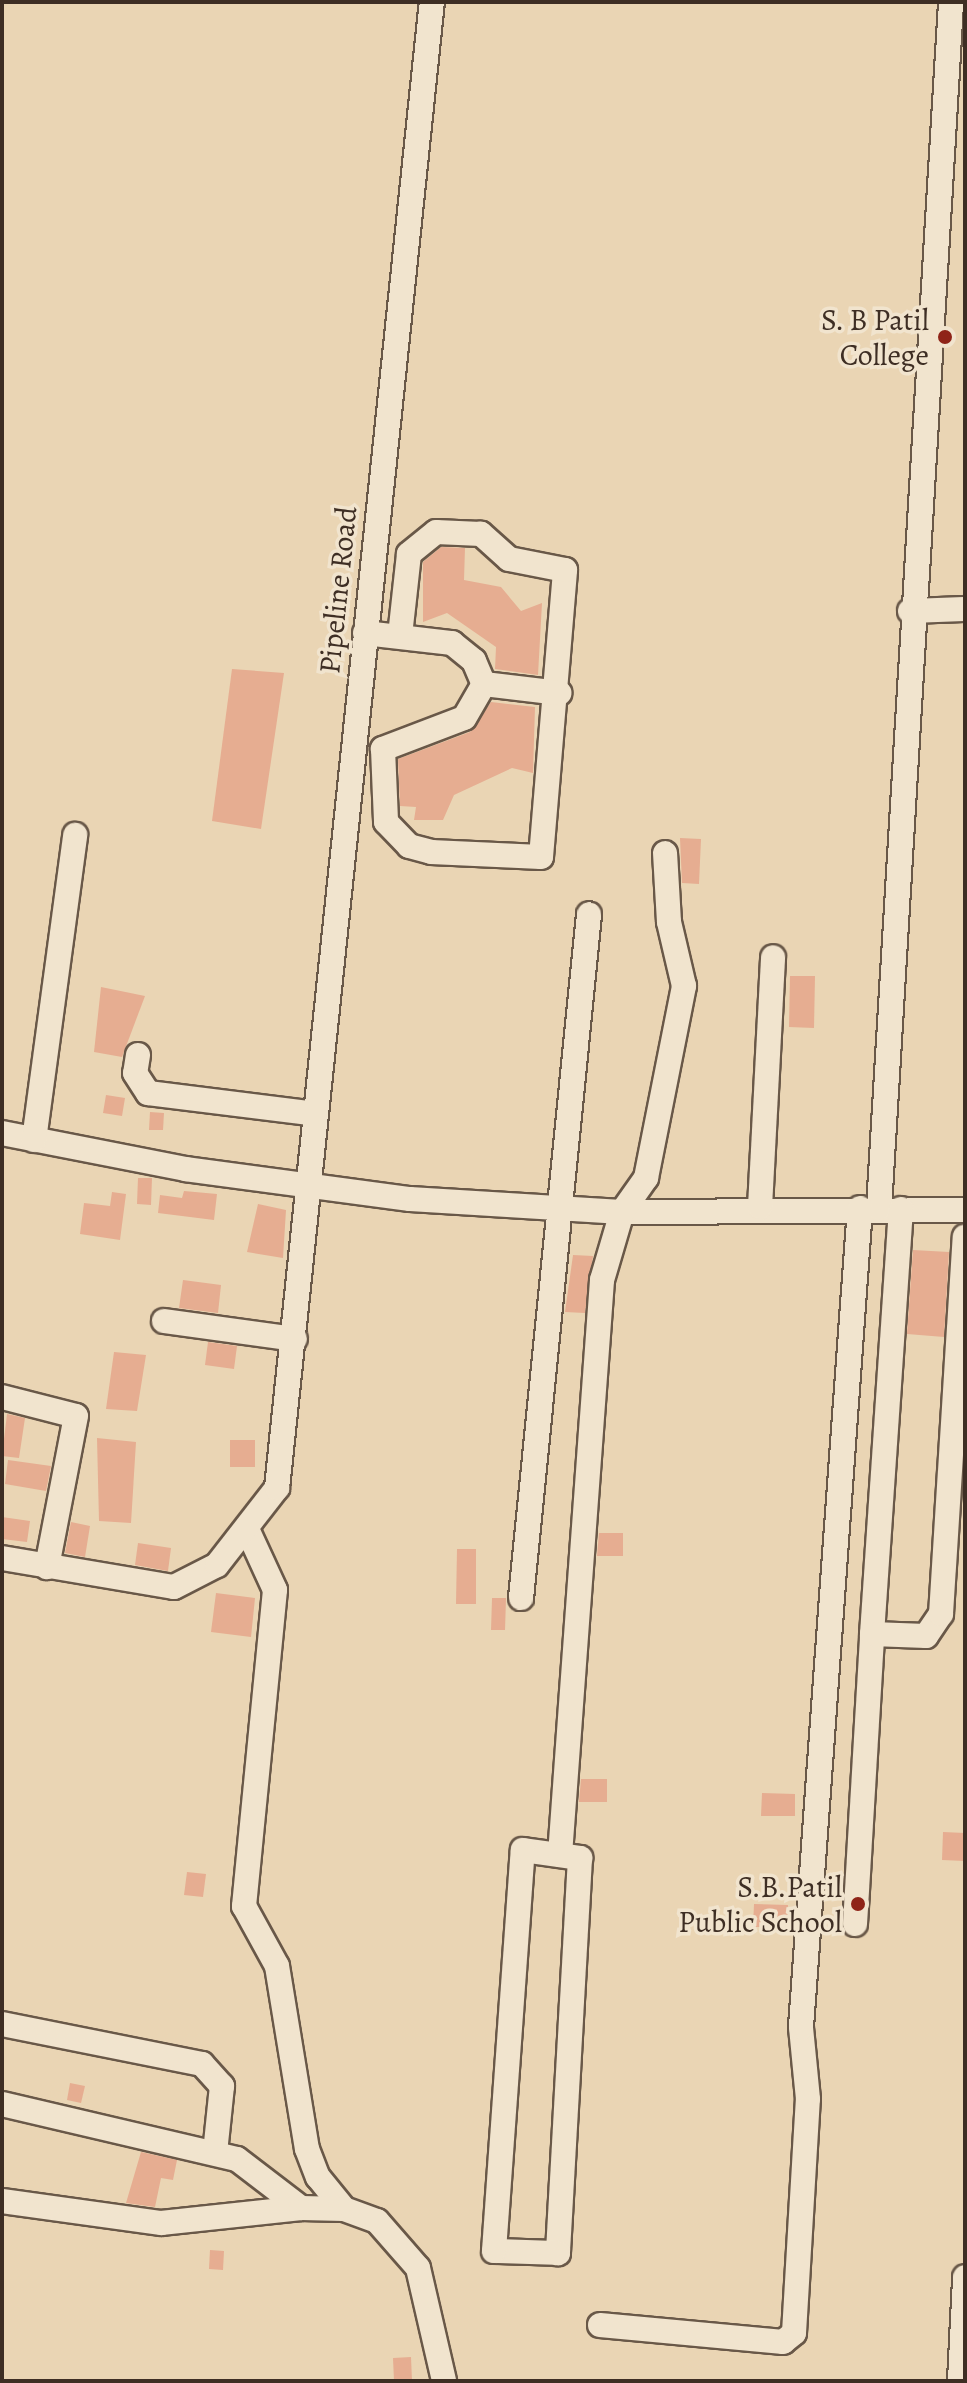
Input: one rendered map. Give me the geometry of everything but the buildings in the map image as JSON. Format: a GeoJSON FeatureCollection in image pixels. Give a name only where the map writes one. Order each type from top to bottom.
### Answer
{"type":"FeatureCollection","features":[{"type":"Feature","properties":{"kind":"street","name":"Pipeline Road"},"geometry":{"type":"LineString","coordinates":[[2,1558],[174,1587],[217,1565],[277,1488],[295,1339],[432,2]]}},
{"type":"Feature","properties":{"kind":"street"},"geometry":{"type":"LineString","coordinates":[[855,1924],[872,1634],[880,1208],[910,611],[954,73],[951,2]]}},
{"type":"Feature","properties":{"kind":"street"},"geometry":{"type":"LineString","coordinates":[[400,635],[409,554],[419,541],[436,532],[481,534],[509,559],[553,565],[570,579],[541,857],[409,846],[382,812],[383,749],[464,718],[484,684]]}},
{"type":"Feature","properties":{"kind":"street"},"geometry":{"type":"LineString","coordinates":[[910,611],[965,609]]}},
{"type":"Feature","properties":{"kind":"street"},"geometry":{"type":"LineString","coordinates":[[365,633],[452,643],[474,661],[484,684]]}},
{"type":"Feature","properties":{"kind":"street"},"geometry":{"type":"LineString","coordinates":[[484,684],[559,693]]}},
{"type":"Feature","properties":{"kind":"street"},"geometry":{"type":"LineString","coordinates":[[34,1140],[75,835]]}},
{"type":"Feature","properties":{"kind":"street"},"geometry":{"type":"LineString","coordinates":[[560,1855],[602,1280],[622,1212],[646,1178],[684,986],[669,922],[665,853]]}},
{"type":"Feature","properties":{"kind":"street"},"geometry":{"type":"LineString","coordinates":[[521,1598],[564,1205],[589,914]]}},
{"type":"Feature","properties":{"kind":"street"},"geometry":{"type":"LineString","coordinates":[[760,1207],[773,957]]}},
{"type":"Feature","properties":{"kind":"street"},"geometry":{"type":"LineString","coordinates":[[138,1055],[135,1073],[148,1093],[316,1114]]}},
{"type":"Feature","properties":{"kind":"street"},"geometry":{"type":"LineString","coordinates":[[2,1133],[410,1199],[564,1205],[622,1212],[760,1207],[965,1210]]}},
{"type":"Feature","properties":{"kind":"street"},"geometry":{"type":"LineString","coordinates":[[600,2325],[783,2342],[794,2333],[808,2099],[801,2027],[880,1208]]}},
{"type":"Feature","properties":{"kind":"street"},"geometry":{"type":"LineString","coordinates":[[872,1634],[926,1636],[941,1614],[965,1237]]}},
{"type":"Feature","properties":{"kind":"street"},"geometry":{"type":"LineString","coordinates":[[164,1321],[295,1339]]}},
{"type":"Feature","properties":{"kind":"street"},"geometry":{"type":"LineString","coordinates":[[2,1397],[76,1416],[47,1567]]}},
{"type":"Feature","properties":{"kind":"street"},"geometry":{"type":"LineString","coordinates":[[247,1529],[275,1590],[244,1906],[277,1966],[307,2149],[318,2177],[344,2209]]}},
{"type":"Feature","properties":{"kind":"street"},"geometry":{"type":"LineString","coordinates":[[523,1850],[560,1855],[580,1858],[558,2253],[494,2251],[523,1850]]}},
{"type":"Feature","properties":{"kind":"street"},"geometry":{"type":"LineString","coordinates":[[2,2024],[202,2064],[222,2086],[215,2153]]}},
{"type":"Feature","properties":{"kind":"street"},"geometry":{"type":"LineString","coordinates":[[2,2104],[215,2153],[258,2170],[301,2208]]}},
{"type":"Feature","properties":{"kind":"street"},"geometry":{"type":"LineString","coordinates":[[2,2201],[161,2223],[301,2208],[344,2209],[377,2221],[418,2268],[444,2381]]}},
{"type":"Feature","properties":{"kind":"street"},"geometry":{"type":"LineString","coordinates":[[960,2381],[965,2277]]}},
{"type":"Feature","properties":{"kind":"place","name":"S. B Patil College"},"geometry":{"type":"Point","coordinates":[945,337]}},
{"type":"Feature","properties":{"kind":"place","name":"S.B.Patil Public School"},"geometry":{"type":"Point","coordinates":[858,1904]}}]}
